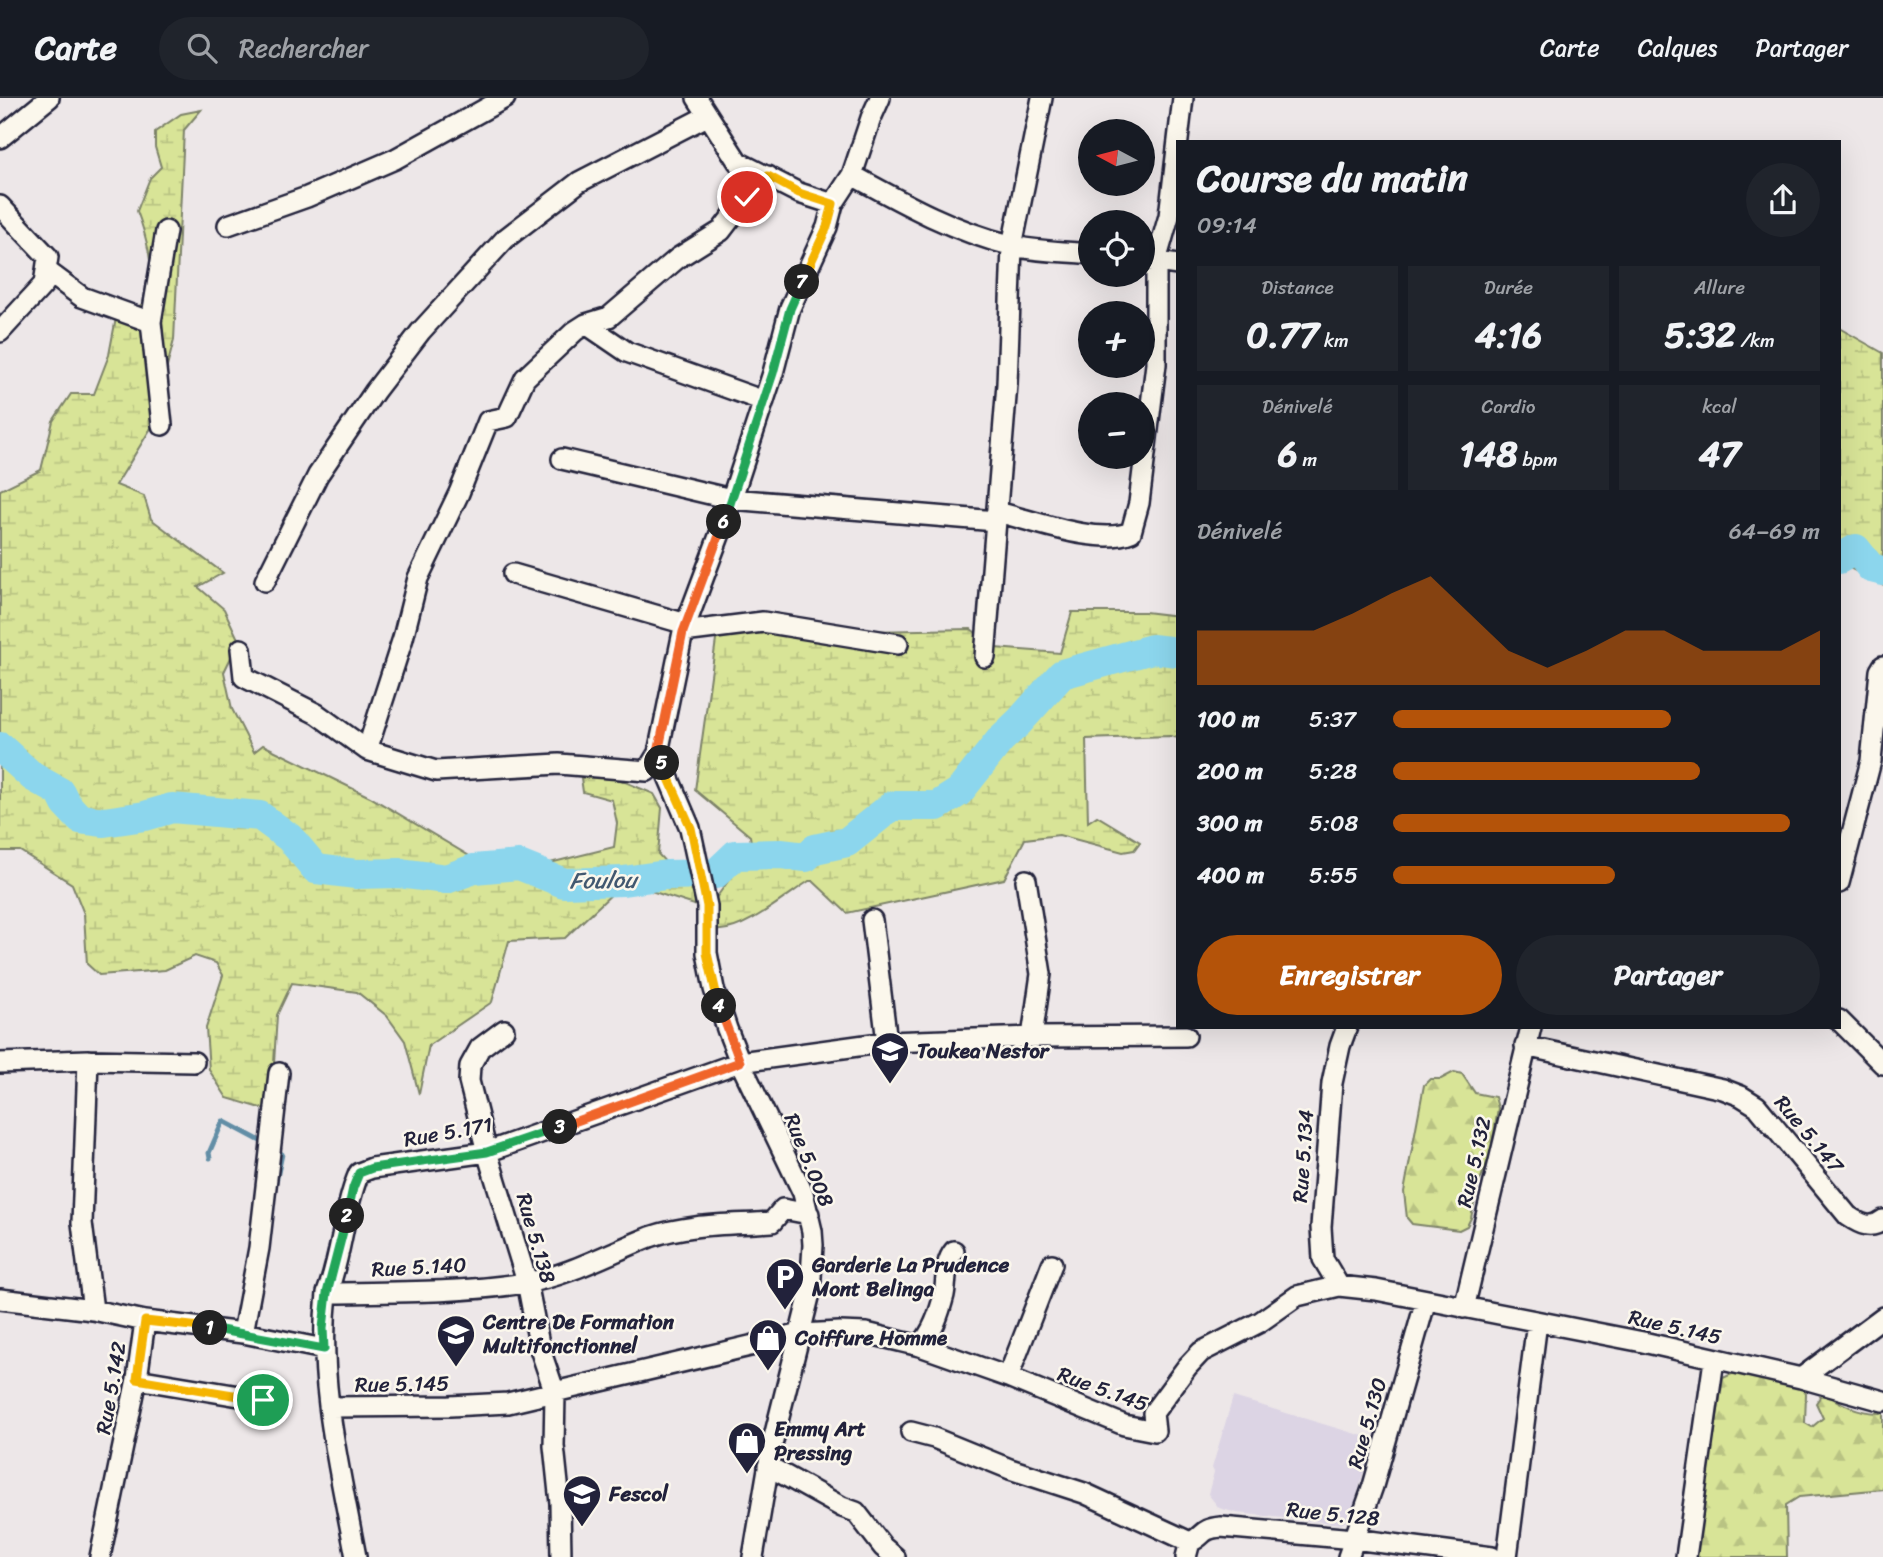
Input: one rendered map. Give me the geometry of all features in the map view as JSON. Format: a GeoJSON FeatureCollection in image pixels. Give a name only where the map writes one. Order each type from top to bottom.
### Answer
{"type":"FeatureCollection","features":[{"type":"Feature","properties":{"kind":"street"},"geometry":{"type":"LineString","coordinates":[[0,138],[49,98]]}},
{"type":"Feature","properties":{"kind":"street"},"geometry":{"type":"LineString","coordinates":[[228,225],[307,197],[395,159],[505,98]]}},
{"type":"Feature","properties":{"kind":"street"},"geometry":{"type":"LineString","coordinates":[[697,98],[738,162],[799,193],[833,204]]}},
{"type":"Feature","properties":{"kind":"street"},"geometry":{"type":"LineString","coordinates":[[241,649],[244,677],[317,714],[367,750],[436,771],[559,764],[647,771],[658,753],[684,628],[764,401],[790,309],[827,227],[833,204],[852,175],[880,98]]}},
{"type":"Feature","properties":{"kind":"street"},"geometry":{"type":"LineString","coordinates":[[985,657],[1007,384],[1012,246],[1042,98]]}},
{"type":"Feature","properties":{"kind":"street"},"geometry":{"type":"LineString","coordinates":[[1178,140],[1183,98]]}},
{"type":"Feature","properties":{"kind":"street"},"geometry":{"type":"LineString","coordinates":[[265,582],[318,475],[375,391],[421,331],[505,239],[579,182],[707,116]]}},
{"type":"Feature","properties":{"kind":"street"},"geometry":{"type":"LineString","coordinates":[[1155,248],[1169,216],[1176,157]]}},
{"type":"Feature","properties":{"kind":"street"},"geometry":{"type":"LineString","coordinates":[[852,175],[921,213],[972,234],[1012,246],[1078,253]]}},
{"type":"Feature","properties":{"kind":"street"},"geometry":{"type":"LineString","coordinates":[[367,750],[403,638],[418,578],[459,493],[488,421],[507,417],[524,378],[575,331],[586,324],[609,317],[678,258],[721,231],[747,197],[768,176]]}},
{"type":"Feature","properties":{"kind":"street"},"geometry":{"type":"LineString","coordinates":[[0,206],[48,257],[44,284],[0,332]]}},
{"type":"Feature","properties":{"kind":"street"},"geometry":{"type":"LineString","coordinates":[[162,425],[151,322],[166,231]]}},
{"type":"Feature","properties":{"kind":"street"},"geometry":{"type":"LineString","coordinates":[[1155,262],[1176,265]]}},
{"type":"Feature","properties":{"kind":"street"},"geometry":{"type":"LineString","coordinates":[[47,271],[82,298],[151,322]]}},
{"type":"Feature","properties":{"kind":"street"},"geometry":{"type":"LineString","coordinates":[[562,459],[731,499],[997,516],[1082,533],[1119,537],[1131,532],[1139,503],[1156,365],[1151,287]]}},
{"type":"Feature","properties":{"kind":"street"},"geometry":{"type":"LineString","coordinates":[[586,324],[627,352],[764,401]]}},
{"type":"Feature","properties":{"kind":"street"},"geometry":{"type":"LineString","coordinates":[[513,574],[684,628],[763,622],[898,644]]}},
{"type":"Feature","properties":{"kind":"street"},"geometry":{"type":"LineString","coordinates":[[1841,875],[1871,761],[1880,671],[1883,666]]}},
{"type":"Feature","properties":{"kind":"street","name":"Rue 5.008"},"geometry":{"type":"LineString","coordinates":[[658,753],[691,828],[707,906],[707,953],[714,989],[740,1062],[789,1160],[809,1214],[813,1245],[810,1293],[768,1466],[753,1557]]}},
{"type":"Feature","properties":{"kind":"street"},"geometry":{"type":"LineString","coordinates":[[1026,880],[1041,974],[1032,1037]]}},
{"type":"Feature","properties":{"kind":"street"},"geometry":{"type":"LineString","coordinates":[[872,920],[887,1042]]}},
{"type":"Feature","properties":{"kind":"street"},"geometry":{"type":"LineString","coordinates":[[1841,1022],[1883,1064]]}},
{"type":"Feature","properties":{"kind":"street","name":"Rue 5.134"},"geometry":{"type":"LineString","coordinates":[[1339,1286],[1323,1259],[1321,1227],[1332,1083],[1345,1029]]}},
{"type":"Feature","properties":{"kind":"street","name":"Rue 5.138"},"geometry":{"type":"LineString","coordinates":[[504,1030],[480,1048],[470,1066],[469,1081],[487,1152],[527,1282],[540,1349],[555,1393],[554,1446],[560,1503],[561,1557]]}},
{"type":"Feature","properties":{"kind":"street","name":"Rue 5.171"},"geometry":{"type":"LineString","coordinates":[[327,1293],[353,1188],[359,1173],[372,1168],[487,1152],[740,1062],[887,1042],[1186,1036]]}},
{"type":"Feature","properties":{"kind":"street","name":"Rue 5.147"},"geometry":{"type":"LineString","coordinates":[[1528,1036],[1741,1096],[1757,1106],[1848,1216],[1862,1225],[1877,1225],[1883,1220]]}},
{"type":"Feature","properties":{"kind":"street","name":"Rue 5.132"},"geometry":{"type":"LineString","coordinates":[[1464,1308],[1528,1036]]}},
{"type":"Feature","properties":{"kind":"street"},"geometry":{"type":"LineString","coordinates":[[0,1063],[88,1060],[194,1062]]}},
{"type":"Feature","properties":{"kind":"street"},"geometry":{"type":"LineString","coordinates":[[88,1060],[82,1223],[93,1310]]}},
{"type":"Feature","properties":{"kind":"street"},"geometry":{"type":"LineString","coordinates":[[243,1333],[259,1248],[279,1073]]}},
{"type":"Feature","properties":{"kind":"street","name":"Rue 5.140"},"geometry":{"type":"LineString","coordinates":[[327,1293],[441,1290],[527,1282],[585,1264],[672,1231],[772,1222],[783,1209],[809,1214]]}},
{"type":"Feature","properties":{"kind":"street"},"geometry":{"type":"LineString","coordinates":[[919,1346],[935,1324],[944,1294],[948,1258],[954,1251]]}},
{"type":"Feature","properties":{"kind":"street"},"geometry":{"type":"LineString","coordinates":[[1008,1377],[1052,1264]]}},
{"type":"Feature","properties":{"kind":"street","name":"Rue 5.145"},"geometry":{"type":"LineString","coordinates":[[330,1407],[450,1406],[508,1402],[801,1334],[840,1332],[866,1333],[919,1346],[1008,1377],[1124,1425],[1155,1431],[1153,1413],[1201,1352],[1260,1322],[1297,1296],[1339,1286],[1376,1290],[1643,1342],[1801,1378],[1883,1401]]}},
{"type":"Feature","properties":{"kind":"street"},"geometry":{"type":"LineString","coordinates":[[327,1293],[323,1328],[330,1407],[356,1557]]}},
{"type":"Feature","properties":{"kind":"street"},"geometry":{"type":"LineString","coordinates":[[0,1299],[93,1310],[145,1321]]}},
{"type":"Feature","properties":{"kind":"street","name":"Rue 5.130"},"geometry":{"type":"LineString","coordinates":[[1351,1548],[1373,1486],[1426,1300]]}},
{"type":"Feature","properties":{"kind":"street"},"geometry":{"type":"LineString","coordinates":[[1801,1378],[1883,1317]]}},
{"type":"Feature","properties":{"kind":"street","name":"Rue 5.142"},"geometry":{"type":"LineString","coordinates":[[100,1557],[137,1379],[145,1321],[243,1333],[324,1349]]}},
{"type":"Feature","properties":{"kind":"street"},"geometry":{"type":"LineString","coordinates":[[1507,1557],[1537,1322]]}},
{"type":"Feature","properties":{"kind":"street"},"geometry":{"type":"LineString","coordinates":[[1686,1557],[1714,1360]]}},
{"type":"Feature","properties":{"kind":"street"},"geometry":{"type":"LineString","coordinates":[[137,1379],[263,1400]]}},
{"type":"Feature","properties":{"kind":"street"},"geometry":{"type":"LineString","coordinates":[[912,1432],[934,1438],[1010,1469],[1084,1493],[1188,1550]]}},
{"type":"Feature","properties":{"kind":"street"},"geometry":{"type":"LineString","coordinates":[[768,1466],[856,1512],[883,1547],[895,1557]]}},
{"type":"Feature","properties":{"kind":"street","name":"Rue 5.128"},"geometry":{"type":"LineString","coordinates":[[1188,1550],[1208,1528],[1221,1527],[1351,1548],[1492,1557]]}},
{"type":"Feature","properties":{"kind":"shaded area"},"geometry":{"type":"Polygon","coordinates":[[[1233,1397],[1373,1439],[1350,1519],[1341,1524],[1237,1513],[1219,1508],[1208,1494],[1214,1472],[1212,1468],[1233,1397]]]}},
{"type":"Feature","properties":{"kind":"green space"},"geometry":{"type":"Polygon","coordinates":[[[201,110],[184,130],[174,340],[151,428],[116,485],[144,496],[151,519],[223,573],[198,587],[224,609],[239,641],[224,672],[232,709],[254,752],[263,745],[370,797],[483,864],[526,869],[614,847],[617,823],[612,800],[583,792],[581,778],[611,776],[654,794],[662,808],[658,854],[708,909],[752,848],[750,836],[695,790],[716,640],[721,634],[971,629],[995,648],[1060,653],[1072,612],[1145,612],[1176,616],[1176,738],[1086,739],[1088,822],[1097,816],[1140,842],[1134,850],[1123,852],[1059,835],[1025,839],[1004,879],[847,913],[813,881],[809,881],[751,920],[738,926],[716,930],[707,909],[648,890],[615,891],[565,938],[509,941],[492,1002],[429,1045],[419,1094],[405,1041],[387,1016],[357,992],[292,983],[277,1015],[271,1111],[227,1098],[209,1070],[206,1028],[223,975],[216,963],[195,956],[165,970],[99,975],[87,964],[84,914],[72,884],[20,851],[0,851],[0,490],[41,470],[53,421],[71,394],[94,394],[109,355],[119,302],[137,308],[147,297],[151,265],[137,211],[150,178],[161,167],[155,147],[155,132],[181,114],[201,110]]]}},
{"type":"Feature","properties":{"kind":"green space"},"geometry":{"type":"Polygon","coordinates":[[[1841,329],[1883,353],[1883,585],[1844,565],[1841,567],[1841,329]]]}},
{"type":"Feature","properties":{"kind":"green space"},"geometry":{"type":"Polygon","coordinates":[[[1454,1072],[1462,1074],[1475,1093],[1495,1097],[1498,1108],[1491,1153],[1477,1188],[1471,1218],[1467,1226],[1459,1230],[1412,1224],[1407,1218],[1404,1192],[1424,1085],[1430,1079],[1441,1079],[1454,1072]]]}},
{"type":"Feature","properties":{"kind":"green space"},"geometry":{"type":"Polygon","coordinates":[[[1734,1373],[1798,1381],[1806,1393],[1805,1423],[1812,1427],[1823,1418],[1816,1403],[1824,1391],[1842,1404],[1857,1409],[1880,1413],[1883,1408],[1883,1489],[1799,1497],[1786,1505],[1787,1557],[1691,1557],[1691,1545],[1704,1498],[1723,1378],[1734,1373]]]}},
{"type":"Feature","properties":{"kind":"waterway","name":"Foulou"},"geometry":{"type":"LineString","coordinates":[[1841,558],[1856,549],[1871,568],[1883,571]]}},
{"type":"Feature","properties":{"kind":"waterway","name":"Foulou"},"geometry":{"type":"LineString","coordinates":[[0,747],[33,777],[60,792],[66,804],[80,819],[104,822],[145,816],[172,808],[260,816],[290,838],[316,869],[356,874],[399,873],[446,879],[474,869],[519,865],[564,883],[715,874],[735,855],[781,854],[806,857],[815,849],[847,842],[892,806],[937,806],[959,792],[1001,739],[1062,674],[1152,649],[1176,652]]}},
{"type":"Feature","properties":{"kind":"waterway"},"geometry":{"type":"LineString","coordinates":[[210,1158],[209,1153],[223,1121],[268,1145]]}},
{"type":"Feature","properties":{"kind":"waterway"},"geometry":{"type":"LineString","coordinates":[[276,1150],[282,1154],[276,1182]]}},
{"type":"Feature","properties":{"kind":"place","name":"Toukea Nestor"},"geometry":{"type":"Point","coordinates":[890,1085]}},
{"type":"Feature","properties":{"kind":"place","name":"Garderie La Prudence Mont Belinga"},"geometry":{"type":"Point","coordinates":[785,1311]}},
{"type":"Feature","properties":{"kind":"place","name":"Centre De Formation Multifonctionnel"},"geometry":{"type":"Point","coordinates":[456,1368]}},
{"type":"Feature","properties":{"kind":"place","name":"Coiffure Homme"},"geometry":{"type":"Point","coordinates":[768,1372]}},
{"type":"Feature","properties":{"kind":"place","name":"Emmy Art Pressing"},"geometry":{"type":"Point","coordinates":[747,1475]}},
{"type":"Feature","properties":{"kind":"place","name":"Fescol"},"geometry":{"type":"Point","coordinates":[582,1528]}},
{"type":"Feature","properties":{"kind":"route"},"geometry":{"type":"LineString","coordinates":[[263,1400],[137,1379],[145,1321],[243,1333],[324,1349],[323,1328],[327,1293],[359,1173],[372,1168],[487,1152],[740,1062],[714,989],[707,953],[707,906],[691,828],[658,753],[683,632],[722,528],[773,373],[790,309],[827,227],[833,204],[799,193],[768,176],[747,197]]}}]}
